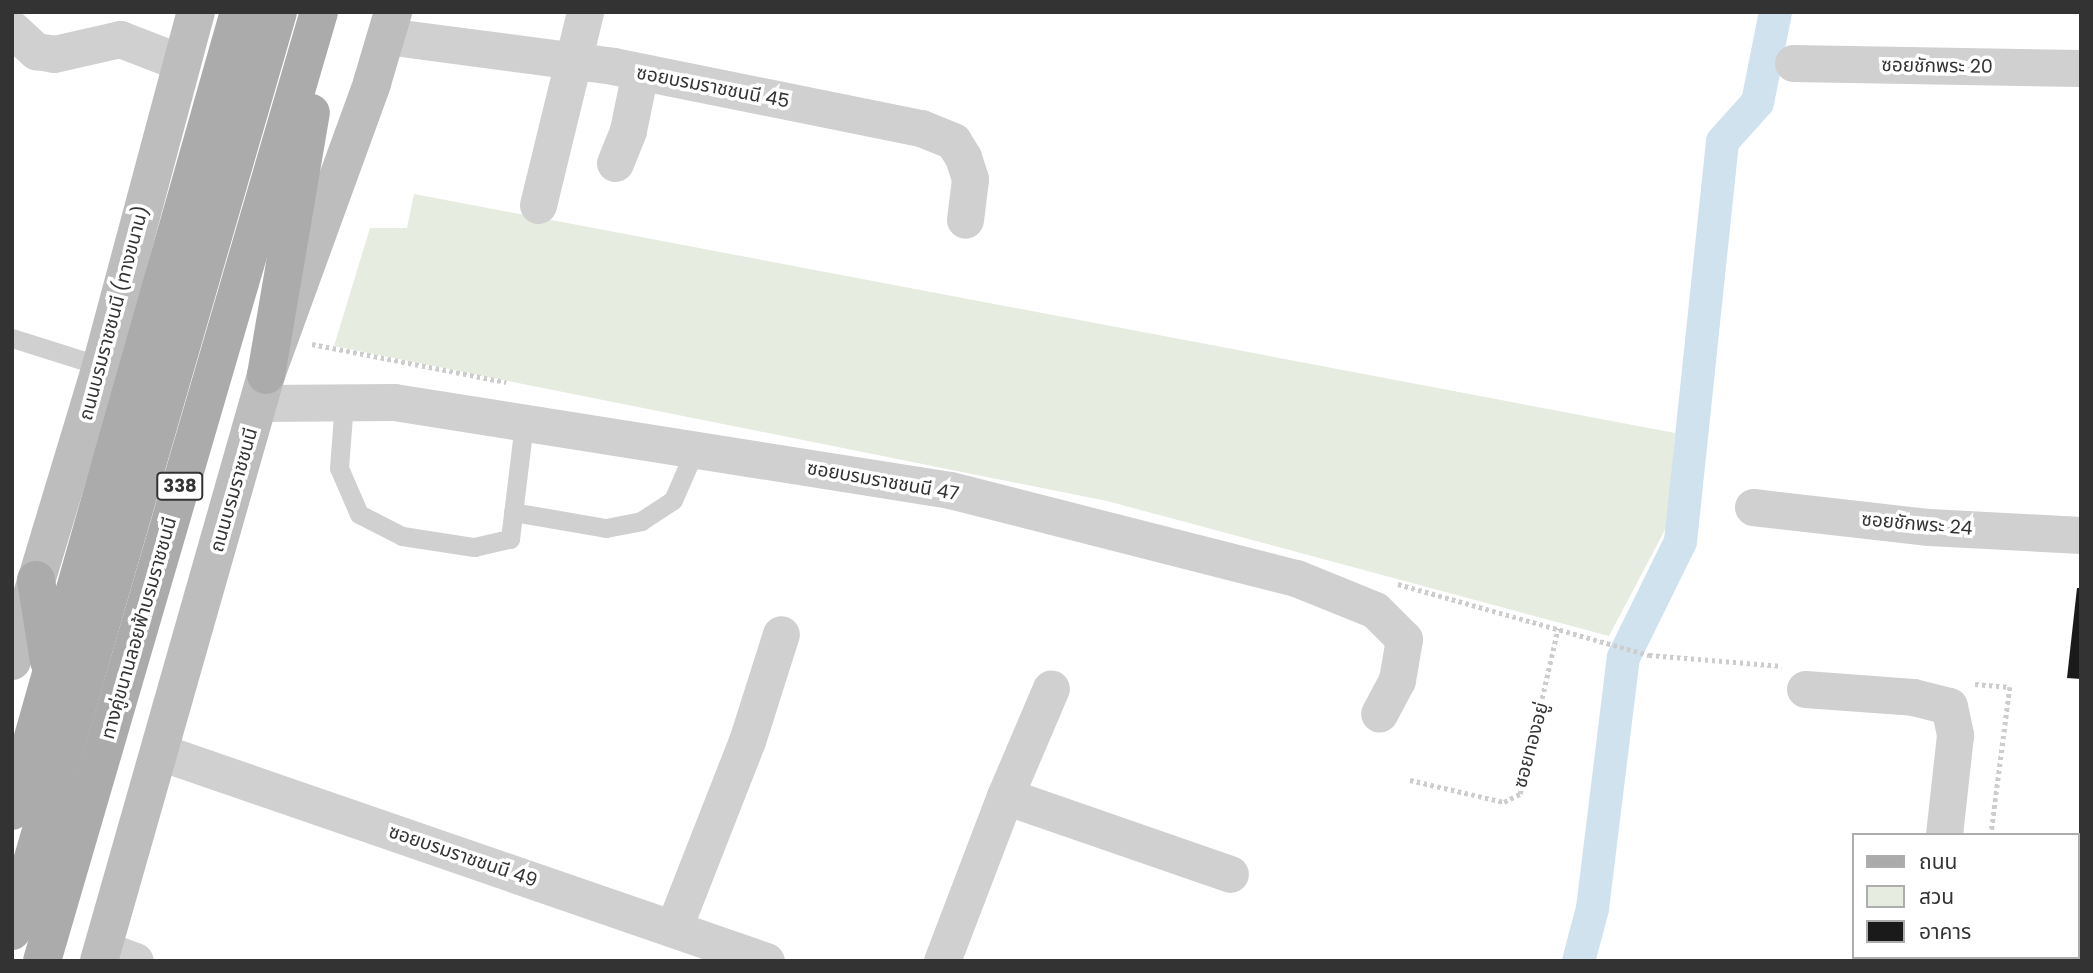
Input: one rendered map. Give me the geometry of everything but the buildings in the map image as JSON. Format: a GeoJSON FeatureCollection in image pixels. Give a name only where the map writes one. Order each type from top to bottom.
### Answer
{"type":"FeatureCollection","features":[{"type":"Feature","properties":{"kind":"main road","name":"ถนนบรมราชชนนี (ทางขนาน)"},"geometry":{"type":"LineString","coordinates":[[25,607],[100,366],[196,12]]}},
{"type":"Feature","properties":{"kind":"main road"},"geometry":{"type":"LineString","coordinates":[[12,811],[239,12]]}},
{"type":"Feature","properties":{"kind":"main road","name":"ทางคู่ขนานลอยฟ้าบรมราชชนนี"},"geometry":{"type":"LineString","coordinates":[[12,931],[278,12]]}},
{"type":"Feature","properties":{"kind":"main road","name":"ทางคู่ขนานลอยฟ้าบรมราชชนนี"},"geometry":{"type":"LineString","coordinates":[[42,961],[319,12]]}},
{"type":"Feature","properties":{"kind":"main road","name":"ถนนบรมราชชนนี"},"geometry":{"type":"LineString","coordinates":[[112,957],[160,752],[263,389],[319,70],[335,12]]}},
{"type":"Feature","properties":{"kind":"main road","name":"338"},"geometry":{"type":"LineString","coordinates":[[263,389],[389,24]]}},
{"type":"Feature","properties":{"kind":"main road"},"geometry":{"type":"LineString","coordinates":[[25,607],[51,674]]}},
{"type":"Feature","properties":{"kind":"main road"},"geometry":{"type":"LineString","coordinates":[[12,661],[25,607]]}},
{"type":"Feature","properties":{"kind":"street"},"geometry":{"type":"LineString","coordinates":[[538,205],[585,12]]}},
{"type":"Feature","properties":{"kind":"street","name":"ซอยบรมราชชนนี 45"},"geometry":{"type":"LineString","coordinates":[[389,24],[921,128],[953,141],[970,179],[965,220]]}},
{"type":"Feature","properties":{"kind":"street"},"geometry":{"type":"LineString","coordinates":[[12,29],[36,51],[54,54],[120,39],[182,63]]}},
{"type":"Feature","properties":{"kind":"street","name":"ซอยชักพระ 20"},"geometry":{"type":"LineString","coordinates":[[1793,63],[2081,68]]}},
{"type":"Feature","properties":{"kind":"street"},"geometry":{"type":"LineString","coordinates":[[615,163],[628,130],[640,72]]}},
{"type":"Feature","properties":{"kind":"street","name":"ซอยบรมราชชนนี 47"},"geometry":{"type":"LineString","coordinates":[[263,389],[344,402],[394,402],[950,490],[1296,578],[1375,610],[1404,639],[1396,680],[1379,714]]}},
{"type":"Feature","properties":{"kind":"street","name":"ซอยชักพระ 24"},"geometry":{"type":"LineString","coordinates":[[1753,507],[1929,527],[2081,535]]}},
{"type":"Feature","properties":{"kind":"street"},"geometry":{"type":"LineString","coordinates":[[674,928],[747,741],[781,634]]}},
{"type":"Feature","properties":{"kind":"street"},"geometry":{"type":"LineString","coordinates":[[942,961],[1005,796],[1051,688]]}},
{"type":"Feature","properties":{"kind":"street"},"geometry":{"type":"LineString","coordinates":[[1805,689],[1913,696],[1949,706],[1955,735],[1944,833]]}},
{"type":"Feature","properties":{"kind":"street","name":"ซอยบรมราชชนนี 49"},"geometry":{"type":"LineString","coordinates":[[160,752],[766,961]]}},
{"type":"Feature","properties":{"kind":"street"},"geometry":{"type":"LineString","coordinates":[[1005,796],[1230,874]]}},
{"type":"Feature","properties":{"kind":"lane"},"geometry":{"type":"LineString","coordinates":[[12,338],[100,366]]}},
{"type":"Feature","properties":{"kind":"lane"},"geometry":{"type":"LineString","coordinates":[[344,402],[339,468],[359,514],[402,536],[474,547],[510,539],[524,423]]}},
{"type":"Feature","properties":{"kind":"lane"},"geometry":{"type":"LineString","coordinates":[[513,512],[606,528],[641,522],[673,500],[695,450]]}},
{"type":"Feature","properties":{"kind":"path","name":"ซอยทองอยู่"},"geometry":{"type":"LineString","coordinates":[[1410,780],[1504,802],[1520,794],[1558,628]]}},
{"type":"Feature","properties":{"kind":"path"},"geometry":{"type":"LineString","coordinates":[[1611,642],[1649,655]]}},
{"type":"Feature","properties":{"kind":"green space"},"geometry":{"type":"Polygon","coordinates":[[[414,194],[1675,433],[1667,526],[1609,636],[1107,501],[334,346],[370,228],[407,228],[414,194]]]}},
{"type":"Feature","properties":{"kind":"waterway"},"geometry":{"type":"LineString","coordinates":[[1578,961],[1592,908],[1623,657],[1680,541],[1722,141],[1757,102],[1775,12]]}}]}
